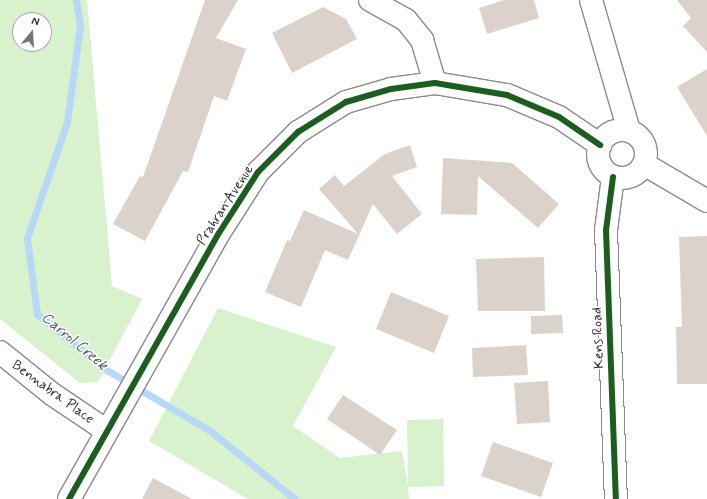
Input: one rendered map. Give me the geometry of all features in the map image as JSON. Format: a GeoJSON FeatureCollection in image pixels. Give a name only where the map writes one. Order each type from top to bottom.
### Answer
{"type":"FeatureCollection","features":[{"type":"Feature","properties":{"kind":"street"},"geometry":{"type":"LineString","coordinates":[[370,0],[406,20],[422,40],[435,83]]}},
{"type":"Feature","properties":{"kind":"street"},"geometry":{"type":"LineString","coordinates":[[591,0],[629,131]]}},
{"type":"Feature","properties":{"kind":"street","name":"Prahran Avenue"},"geometry":{"type":"LineString","coordinates":[[69,499],[219,233],[258,172],[298,132],[346,102],[391,89],[435,83],[507,95],[559,117],[600,145]]}},
{"type":"Feature","properties":{"kind":"street"},"geometry":{"type":"LineString","coordinates":[[629,131],[639,137],[645,147],[644,164],[631,176],[613,176],[604,171],[599,162],[600,145],[612,132],[629,131]]}},
{"type":"Feature","properties":{"kind":"street"},"geometry":{"type":"LineString","coordinates":[[644,164],[707,201]]}},
{"type":"Feature","properties":{"kind":"street","name":"Kens Road"},"geometry":{"type":"LineString","coordinates":[[613,176],[606,230],[616,499]]}},
{"type":"Feature","properties":{"kind":"street","name":"Bennabra Place"},"geometry":{"type":"LineString","coordinates":[[0,352],[52,394],[107,430]]}},
{"type":"Feature","properties":{"kind":"green space"},"geometry":{"type":"Polygon","coordinates":[[[0,0],[87,0],[112,286],[142,299],[98,382],[80,383],[0,319],[0,0]]]}},
{"type":"Feature","properties":{"kind":"green space"},"geometry":{"type":"Polygon","coordinates":[[[218,308],[336,347],[293,426],[340,458],[402,451],[408,486],[407,420],[443,419],[444,486],[408,487],[409,499],[248,499],[149,441],[218,308]]]}},
{"type":"Feature","properties":{"kind":"building"},"geometry":{"type":"Polygon","coordinates":[[[205,0],[238,0],[216,38],[246,49],[227,101],[214,96],[188,172],[183,171],[145,241],[113,224],[140,176],[143,177],[205,0]]]}},
{"type":"Feature","properties":{"kind":"building"},"geometry":{"type":"Polygon","coordinates":[[[504,0],[534,0],[539,18],[487,34],[479,8],[504,0]]]}},
{"type":"Feature","properties":{"kind":"building"},"geometry":{"type":"Polygon","coordinates":[[[677,0],[707,0],[707,52],[683,26],[691,18],[677,0]]]}},
{"type":"Feature","properties":{"kind":"building"},"geometry":{"type":"Polygon","coordinates":[[[323,7],[346,19],[357,39],[292,73],[272,33],[323,7]]]}},
{"type":"Feature","properties":{"kind":"building"},"geometry":{"type":"Polygon","coordinates":[[[707,69],[707,136],[677,87],[707,69]]]}},
{"type":"Feature","properties":{"kind":"building"},"geometry":{"type":"Polygon","coordinates":[[[410,145],[417,167],[392,176],[422,214],[397,234],[373,204],[348,260],[325,250],[301,307],[265,292],[287,240],[290,241],[304,210],[358,234],[319,189],[335,175],[344,186],[385,154],[410,145]]]}},
{"type":"Feature","properties":{"kind":"building"},"geometry":{"type":"Polygon","coordinates":[[[443,158],[512,163],[559,204],[538,228],[478,176],[477,215],[441,214],[443,158]]]}},
{"type":"Feature","properties":{"kind":"building"},"geometry":{"type":"Polygon","coordinates":[[[707,236],[707,384],[677,384],[676,327],[682,327],[679,237],[707,236]]]}},
{"type":"Feature","properties":{"kind":"building"},"geometry":{"type":"Polygon","coordinates":[[[544,257],[545,311],[478,311],[476,259],[544,257]]]}},
{"type":"Feature","properties":{"kind":"building"},"geometry":{"type":"Polygon","coordinates":[[[391,292],[449,316],[434,353],[376,329],[391,292]]]}},
{"type":"Feature","properties":{"kind":"building"},"geometry":{"type":"Polygon","coordinates":[[[562,315],[563,333],[531,334],[531,316],[562,315]]]}},
{"type":"Feature","properties":{"kind":"building"},"geometry":{"type":"Polygon","coordinates":[[[526,345],[528,375],[473,377],[472,348],[526,345]]]}},
{"type":"Feature","properties":{"kind":"building"},"geometry":{"type":"Polygon","coordinates":[[[548,381],[550,422],[517,424],[514,383],[548,381]]]}},
{"type":"Feature","properties":{"kind":"building"},"geometry":{"type":"Polygon","coordinates":[[[343,395],[397,430],[380,455],[327,419],[343,395]]]}},
{"type":"Feature","properties":{"kind":"building"},"geometry":{"type":"Polygon","coordinates":[[[493,442],[553,463],[541,497],[481,476],[493,442]]]}},
{"type":"Feature","properties":{"kind":"building"},"geometry":{"type":"Polygon","coordinates":[[[153,478],[192,499],[142,499],[153,478]]]}},
{"type":"Feature","properties":{"kind":"waterway","name":"Carrol Creek"},"geometry":{"type":"LineString","coordinates":[[76,0],[80,26],[67,122],[27,238],[37,314],[105,369],[209,430],[295,499]]}},
{"type":"Feature","properties":{"kind":"cycle path"},"geometry":{"type":"LineString","coordinates":[[69,499],[219,233],[258,172],[298,132],[346,102],[391,89],[435,83],[507,95],[559,117],[600,145]]}},
{"type":"Feature","properties":{"kind":"cycle path"},"geometry":{"type":"LineString","coordinates":[[613,177],[606,230],[616,499]]}}]}
